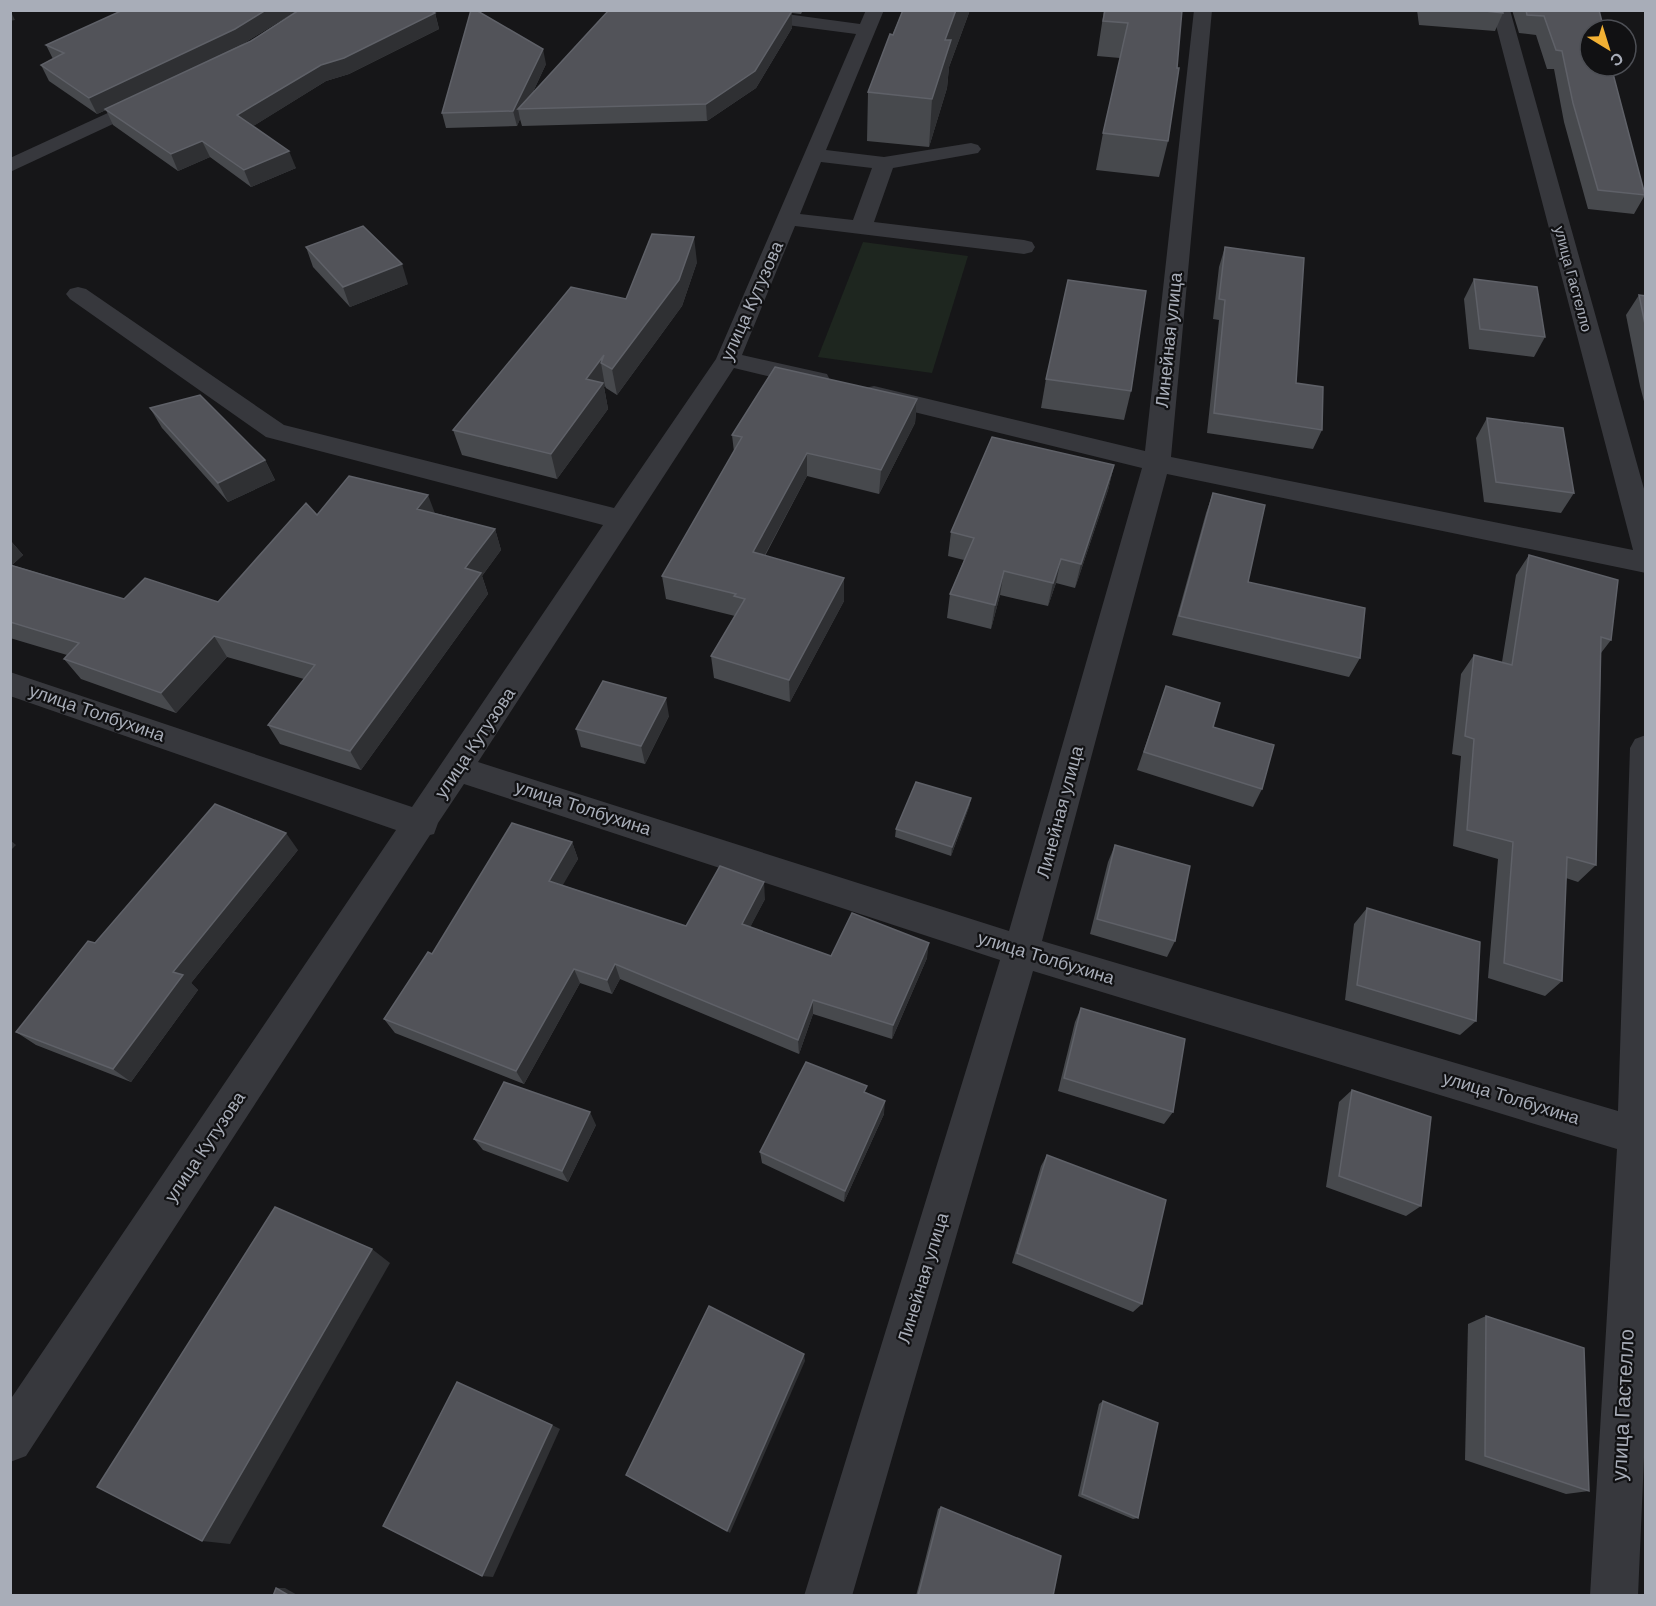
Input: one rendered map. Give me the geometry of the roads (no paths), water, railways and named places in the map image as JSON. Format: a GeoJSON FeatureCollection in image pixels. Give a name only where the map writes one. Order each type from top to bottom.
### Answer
{"type":"FeatureCollection","features":[{"type":"Feature","properties":{"kind":"street"},"geometry":{"type":"LineString","coordinates":[[709,10],[871,20]]}},
{"type":"Feature","properties":{"kind":"street","name":"Линейная улица"},"geometry":{"type":"LineString","coordinates":[[828,1596],[1021,951],[1156,463],[1203,10]]}},
{"type":"Feature","properties":{"kind":"street","name":"улица Гастелло"},"geometry":{"type":"LineString","coordinates":[[1501,10],[1646,548]]}},
{"type":"Feature","properties":{"kind":"street","name":"улица Кутузова"},"geometry":{"type":"LineString","coordinates":[[10,1440],[422,824],[728,359],[871,20]]}},
{"type":"Feature","properties":{"kind":"street"},"geometry":{"type":"LineString","coordinates":[[10,166],[164,93]]}},
{"type":"Feature","properties":{"kind":"street"},"geometry":{"type":"LineString","coordinates":[[815,155],[884,163],[971,149]]}},
{"type":"Feature","properties":{"kind":"street"},"geometry":{"type":"LineString","coordinates":[[861,228],[884,163]]}},
{"type":"Feature","properties":{"kind":"street"},"geometry":{"type":"LineString","coordinates":[[789,219],[1024,247]]}},
{"type":"Feature","properties":{"kind":"street"},"geometry":{"type":"LineString","coordinates":[[78,294],[275,431],[622,520]]}},
{"type":"Feature","properties":{"kind":"street"},"geometry":{"type":"LineString","coordinates":[[728,359],[1156,463],[1646,563]]}},
{"type":"Feature","properties":{"kind":"street","name":"улица Толбухина"},"geometry":{"type":"LineString","coordinates":[[10,684],[422,824]]}},
{"type":"Feature","properties":{"kind":"street","name":"улица Гастелло"},"geometry":{"type":"LineString","coordinates":[[1614,1596],[1636,1136],[1646,748]]}},
{"type":"Feature","properties":{"kind":"street","name":"улица Толбухина"},"geometry":{"type":"LineString","coordinates":[[458,769],[1021,951],[1636,1136]]}}]}
